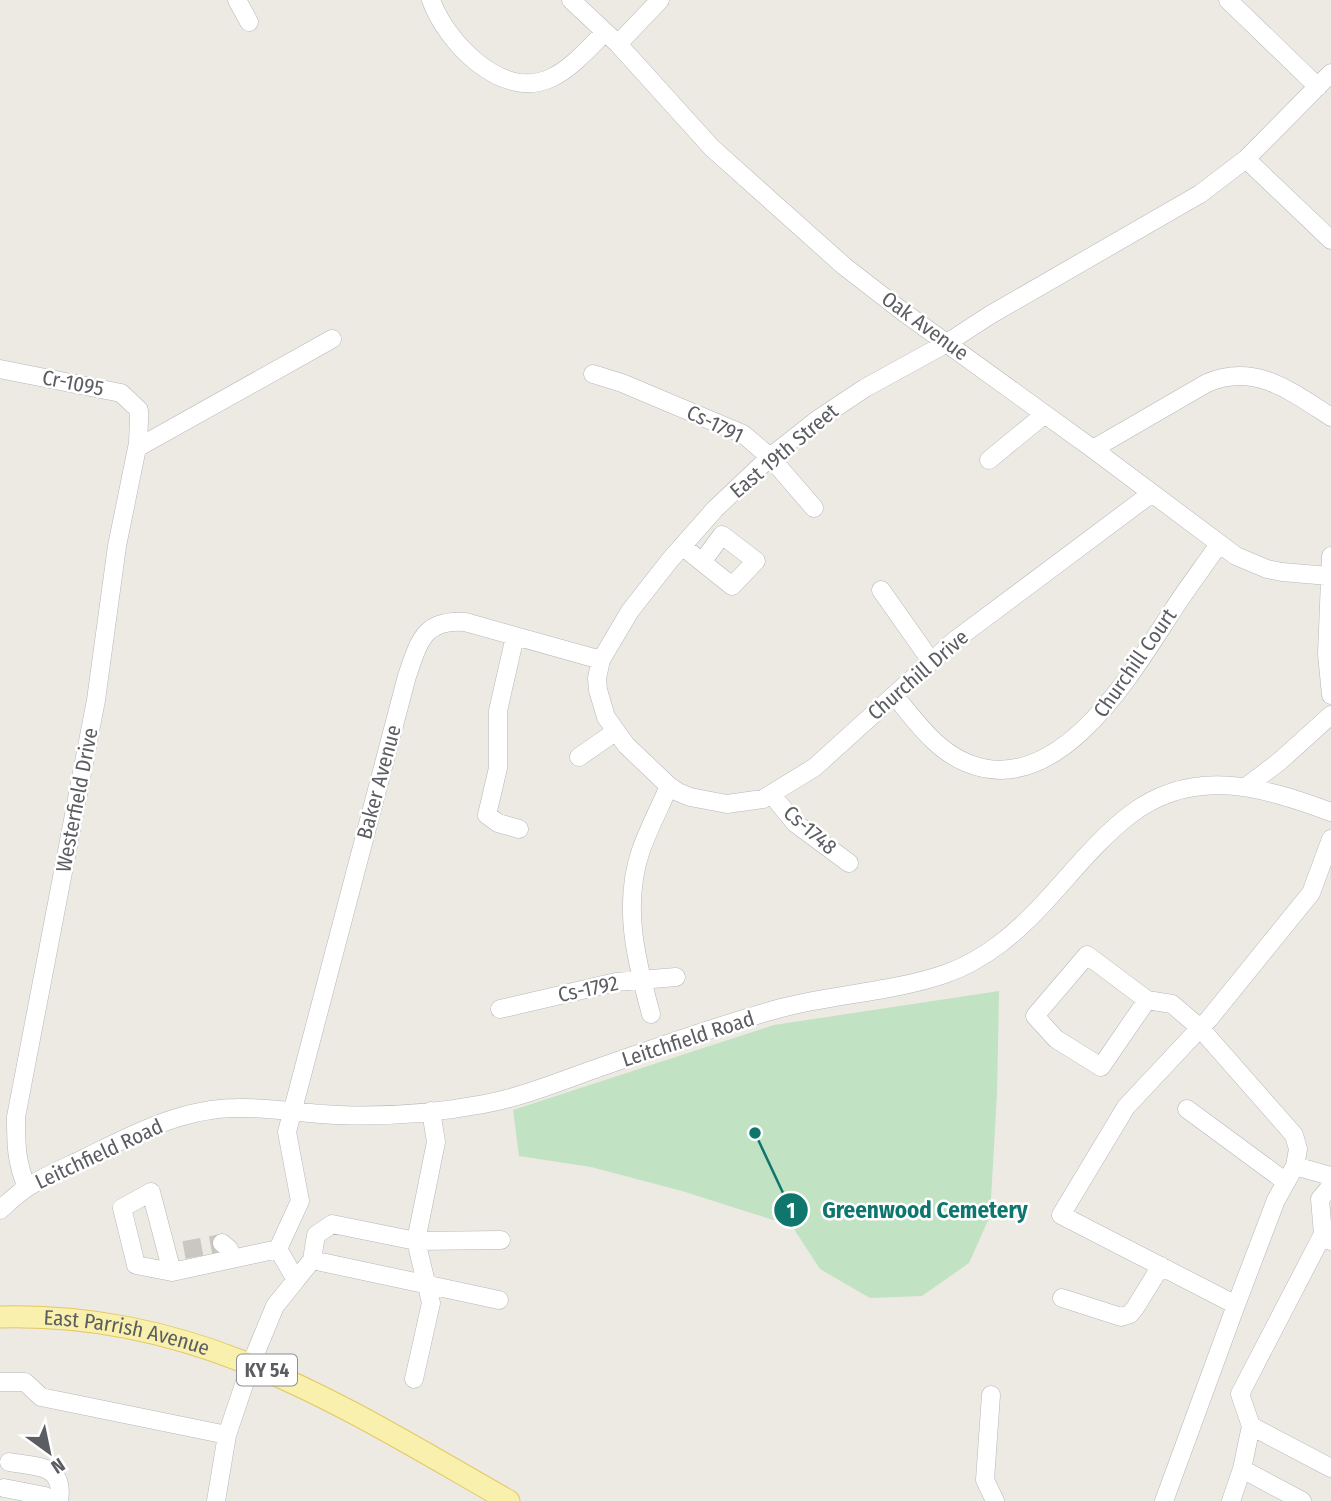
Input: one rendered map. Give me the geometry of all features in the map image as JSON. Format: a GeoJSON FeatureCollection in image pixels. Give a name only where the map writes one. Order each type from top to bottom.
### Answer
{"type":"FeatureCollection","features":[{"type":"Feature","properties":{"kind":"main road","name":"East Parrish Avenue"},"geometry":{"type":"LineString","coordinates":[[0,1317],[56,1318],[132,1328],[207,1347],[251,1364],[351,1412],[509,1501]]}},
{"type":"Feature","properties":{"kind":"street"},"geometry":{"type":"LineString","coordinates":[[237,0],[249,22]]}},
{"type":"Feature","properties":{"kind":"street"},"geometry":{"type":"LineString","coordinates":[[431,0],[441,21],[473,58],[490,72],[523,84],[551,78],[612,38],[660,0]]}},
{"type":"Feature","properties":{"kind":"street","name":"Oak Avenue"},"geometry":{"type":"LineString","coordinates":[[571,0],[612,38],[712,148],[844,266],[1236,556],[1267,569],[1329,576]]}},
{"type":"Feature","properties":{"kind":"street"},"geometry":{"type":"LineString","coordinates":[[1228,0],[1318,87]]}},
{"type":"Feature","properties":{"kind":"street","name":"East 19th Street"},"geometry":{"type":"LineString","coordinates":[[669,786],[614,732],[606,717],[597,678],[601,660],[630,611],[682,546],[716,509],[770,457],[865,387],[947,343],[990,315],[1200,194],[1246,159],[1331,73]]}},
{"type":"Feature","properties":{"kind":"street"},"geometry":{"type":"LineString","coordinates":[[1246,159],[1331,240]]}},
{"type":"Feature","properties":{"kind":"street"},"geometry":{"type":"LineString","coordinates":[[137,448],[332,339]]}},
{"type":"Feature","properties":{"kind":"street","name":"Cr-1095"},"geometry":{"type":"LineString","coordinates":[[0,369],[121,393],[139,410]]}},
{"type":"Feature","properties":{"kind":"street","name":"Cs-1791"},"geometry":{"type":"LineString","coordinates":[[593,374],[622,383],[743,434],[770,457],[814,508]]}},
{"type":"Feature","properties":{"kind":"street"},"geometry":{"type":"LineString","coordinates":[[1093,449],[1207,383],[1236,374],[1267,381],[1331,418]]}},
{"type":"Feature","properties":{"kind":"street","name":"Westerfield Drive"},"geometry":{"type":"LineString","coordinates":[[27,1187],[20,1173],[16,1152],[16,1117],[96,700],[117,546],[137,448],[139,410]]}},
{"type":"Feature","properties":{"kind":"street"},"geometry":{"type":"LineString","coordinates":[[989,460],[1045,414]]}},
{"type":"Feature","properties":{"kind":"street","name":"Churchill Drive"},"geometry":{"type":"LineString","coordinates":[[669,786],[690,797],[727,804],[751,802],[772,795],[815,767],[954,641],[1153,493]]}},
{"type":"Feature","properties":{"kind":"street","name":"Churchill Court"},"geometry":{"type":"LineString","coordinates":[[894,695],[935,742],[969,764],[1006,769],[1045,757],[1084,730],[1107,706],[1219,544]]}},
{"type":"Feature","properties":{"kind":"street"},"geometry":{"type":"LineString","coordinates":[[682,546],[702,562]]}},
{"type":"Feature","properties":{"kind":"street"},"geometry":{"type":"LineString","coordinates":[[1331,556],[1331,695]]}},
{"type":"Feature","properties":{"kind":"street"},"geometry":{"type":"LineString","coordinates":[[881,590],[931,661]]}},
{"type":"Feature","properties":{"kind":"street","name":"Baker Avenue"},"geometry":{"type":"LineString","coordinates":[[278,1249],[300,1202],[287,1132],[407,676],[419,642],[428,631],[439,624],[465,622],[601,660]]}},
{"type":"Feature","properties":{"kind":"street"},"geometry":{"type":"LineString","coordinates":[[515,636],[498,711],[498,768],[487,815],[498,823],[519,828]]}},
{"type":"Feature","properties":{"kind":"street"},"geometry":{"type":"LineString","coordinates":[[1246,787],[1280,761],[1331,715]]}},
{"type":"Feature","properties":{"kind":"street"},"geometry":{"type":"LineString","coordinates":[[579,757],[614,732]]}},
{"type":"Feature","properties":{"kind":"street","name":"Leitchfield Road"},"geometry":{"type":"LineString","coordinates":[[0,1210],[27,1187],[143,1129],[166,1121],[214,1110],[237,1108],[339,1115],[431,1111],[486,1103],[537,1089],[672,1042],[783,1008],[943,974],[989,952],[1011,936],[1131,814],[1154,799],[1178,789],[1203,785],[1246,787],[1286,796],[1331,812]]}},
{"type":"Feature","properties":{"kind":"street"},"geometry":{"type":"LineString","coordinates":[[651,1014],[633,940],[633,887],[641,852],[669,786]]}},
{"type":"Feature","properties":{"kind":"street","name":"Cs-1748"},"geometry":{"type":"LineString","coordinates":[[772,795],[795,823],[849,863]]}},
{"type":"Feature","properties":{"kind":"street"},"geometry":{"type":"LineString","coordinates":[[1236,1305],[1061,1215],[1126,1107],[1200,1028],[1311,892],[1331,839]]}},
{"type":"Feature","properties":{"kind":"street"},"geometry":{"type":"LineString","coordinates":[[1147,1000],[1101,1067],[1056,1039],[1035,1016],[1087,956],[1147,1000],[1172,1004],[1200,1028],[1294,1135],[1298,1149],[1236,1305],[1164,1501]]}},
{"type":"Feature","properties":{"kind":"street","name":"Cs-1792"},"geometry":{"type":"LineString","coordinates":[[500,1009],[615,982],[676,977]]}},
{"type":"Feature","properties":{"kind":"street"},"geometry":{"type":"LineString","coordinates":[[1187,1109],[1290,1174],[1331,1176]]}},
{"type":"Feature","properties":{"kind":"street"},"geometry":{"type":"LineString","coordinates":[[414,1379],[431,1303],[416,1241],[436,1142],[431,1111]]}},
{"type":"Feature","properties":{"kind":"street"},"geometry":{"type":"LineString","coordinates":[[1231,1501],[1242,1469],[1251,1426],[1240,1394],[1327,1238],[1320,1199],[1331,1186]]}},
{"type":"Feature","properties":{"kind":"street"},"geometry":{"type":"LineString","coordinates":[[172,1272],[175,1252],[151,1192],[121,1208],[136,1265],[172,1272],[227,1251],[278,1249],[296,1280]]}},
{"type":"Feature","properties":{"kind":"street"},"geometry":{"type":"LineString","coordinates":[[216,1501],[227,1435],[251,1364],[275,1306],[312,1260],[316,1235],[332,1224],[416,1241],[501,1240]]}},
{"type":"Feature","properties":{"kind":"street"},"geometry":{"type":"LineString","coordinates":[[312,1260],[499,1300]]}},
{"type":"Feature","properties":{"kind":"street"},"geometry":{"type":"LineString","coordinates":[[1062,1298],[1121,1317],[1130,1314],[1135,1308],[1161,1266]]}},
{"type":"Feature","properties":{"kind":"street"},"geometry":{"type":"LineString","coordinates":[[0,1382],[25,1382],[40,1397],[227,1435]]}},
{"type":"Feature","properties":{"kind":"street"},"geometry":{"type":"LineString","coordinates":[[991,1395],[985,1480],[995,1501]]}},
{"type":"Feature","properties":{"kind":"street"},"geometry":{"type":"LineString","coordinates":[[1251,1426],[1331,1468]]}},
{"type":"Feature","properties":{"kind":"street"},"geometry":{"type":"LineString","coordinates":[[4,1488],[52,1499],[61,1488],[60,1479],[52,1472],[9,1462]]}},
{"type":"Feature","properties":{"kind":"street"},"geometry":{"type":"LineString","coordinates":[[1242,1469],[1302,1501]]}},
{"type":"Feature","properties":{"kind":"green space"},"geometry":{"type":"Polygon","coordinates":[[[999,991],[990,1216],[969,1263],[922,1296],[870,1298],[820,1269],[792,1226],[682,1191],[591,1167],[519,1156],[513,1110],[774,1025],[999,991]]]}},
{"type":"Feature","properties":{"kind":"tunnel"},"geometry":{"type":"LineString","coordinates":[[184,1250],[222,1243]]}},
{"type":"Feature","properties":{"kind":"place","name":"Greenwood Cemetery"},"geometry":{"type":"Point","coordinates":[755,1133]}}]}
